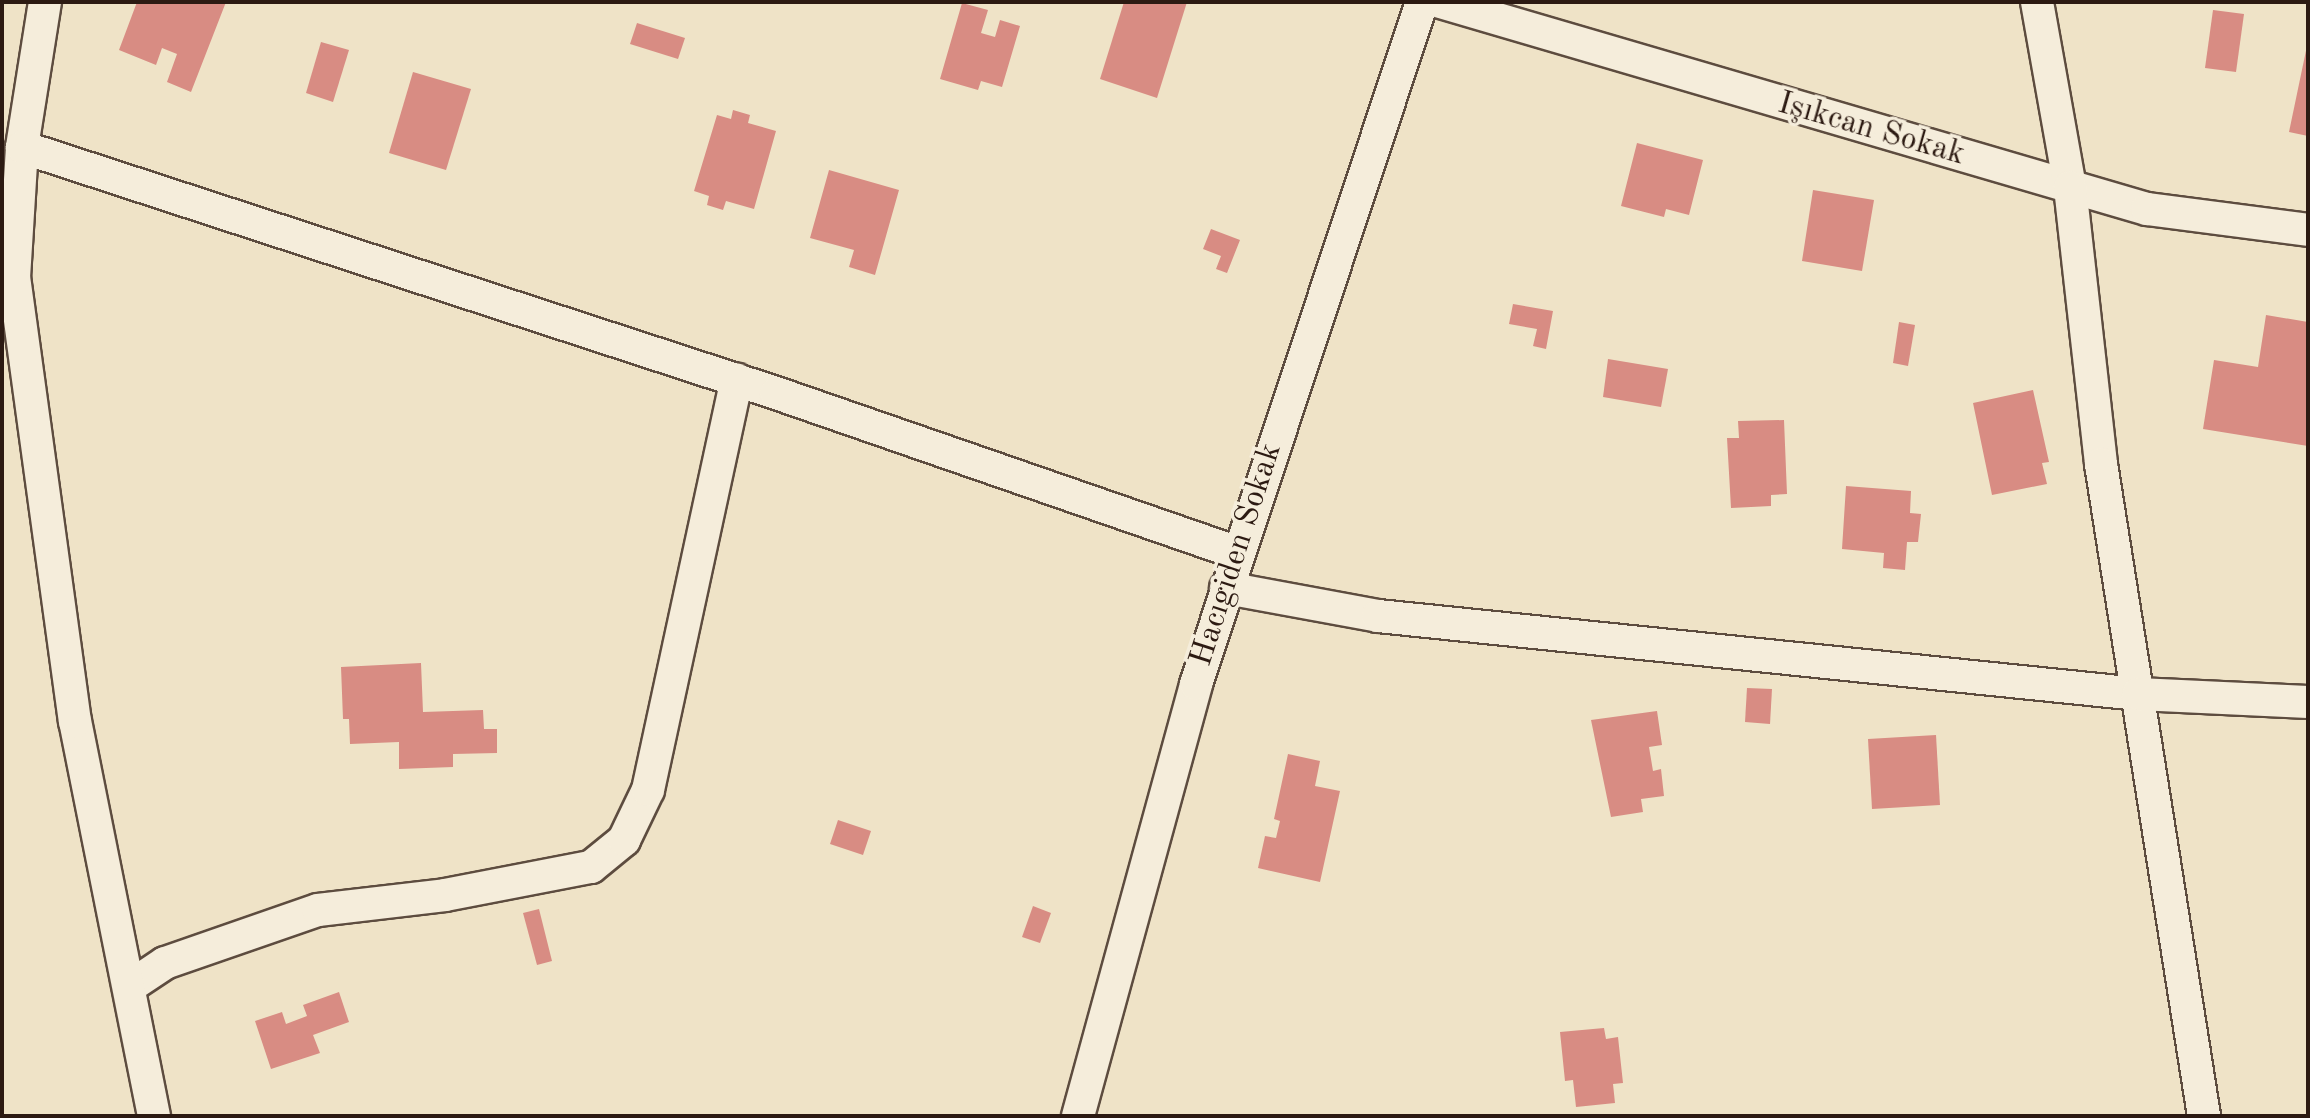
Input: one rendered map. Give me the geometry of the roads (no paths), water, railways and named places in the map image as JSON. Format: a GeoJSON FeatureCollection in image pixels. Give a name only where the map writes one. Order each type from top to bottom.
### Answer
{"type":"FeatureCollection","features":[{"type":"Feature","properties":{"kind":"street"},"geometry":{"type":"LineString","coordinates":[[45,2],[22,147],[14,278],[75,722],[154,1116]]}},
{"type":"Feature","properties":{"kind":"street","name":"Hacıgiden Sokak"},"geometry":{"type":"LineString","coordinates":[[1078,1116],[1226,588],[1422,2]]}},
{"type":"Feature","properties":{"kind":"street","name":"Işıkcan Sokak"},"geometry":{"type":"LineString","coordinates":[[1440,2],[2147,209],[2308,230]]}},
{"type":"Feature","properties":{"kind":"street"},"geometry":{"type":"LineString","coordinates":[[2037,2],[2070,187],[2101,464],[2204,1116]]}},
{"type":"Feature","properties":{"kind":"street"},"geometry":{"type":"LineString","coordinates":[[22,147],[737,380],[1238,553]]}},
{"type":"Feature","properties":{"kind":"street"},"geometry":{"type":"LineString","coordinates":[[129,987],[165,963],[318,910],[445,895],[591,867],[624,840],[648,790],[737,380]]}},
{"type":"Feature","properties":{"kind":"street"},"geometry":{"type":"LineString","coordinates":[[1226,588],[1378,616],[2138,694],[2308,702]]}}]}
